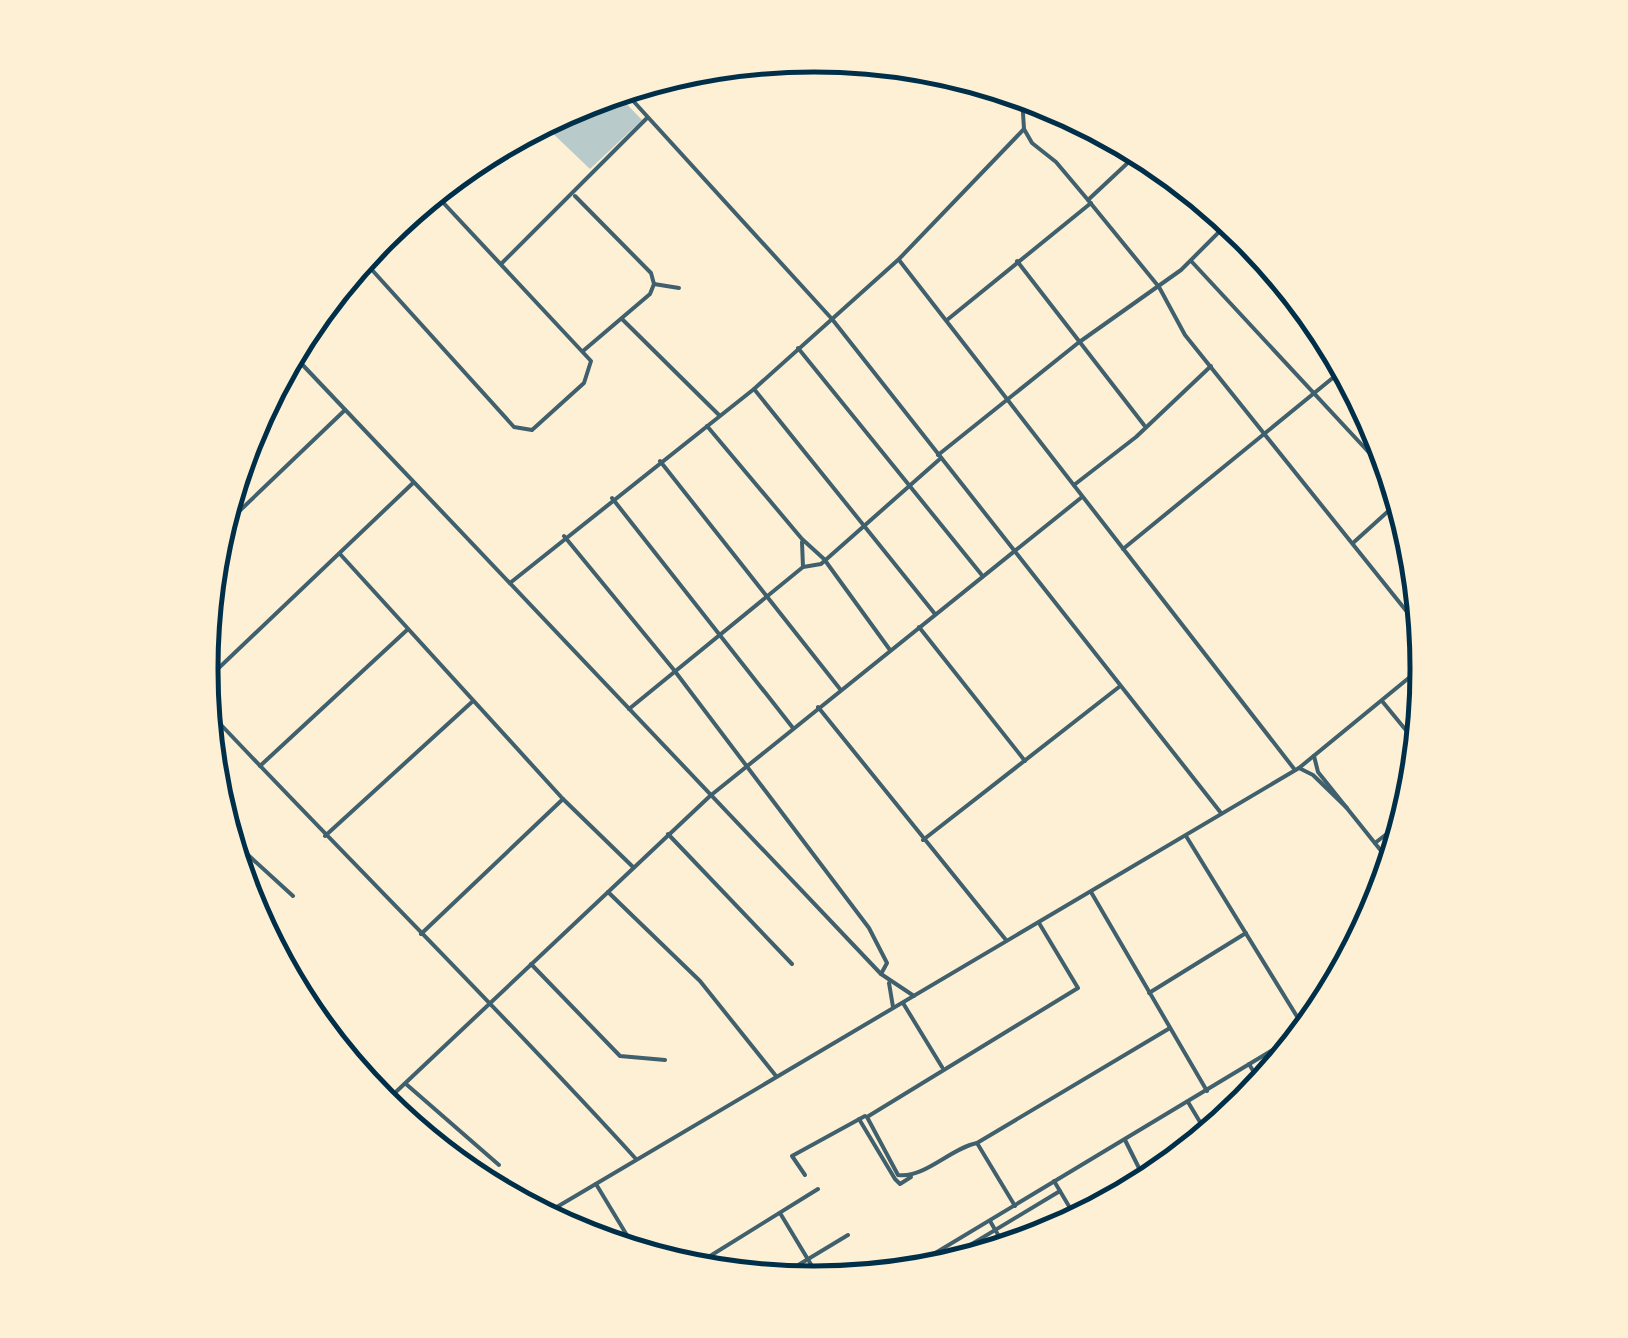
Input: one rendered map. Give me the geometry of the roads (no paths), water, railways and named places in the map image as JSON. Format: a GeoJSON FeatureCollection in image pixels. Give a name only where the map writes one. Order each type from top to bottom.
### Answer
{"type":"FeatureCollection","features":[{"type":"Feature","properties":{"kind":"street"},"geometry":{"type":"LineString","coordinates":[[633,101],[832,319],[1222,814]]}},
{"type":"Feature","properties":{"kind":"street"},"geometry":{"type":"LineString","coordinates":[[1023,111],[1024,129],[1032,144],[1056,162],[1090,201],[1159,287],[1186,335],[1407,611]]}},
{"type":"Feature","properties":{"kind":"street"},"geometry":{"type":"LineString","coordinates":[[502,263],[574,196],[648,117]]}},
{"type":"Feature","properties":{"kind":"street"},"geometry":{"type":"LineString","coordinates":[[510,583],[564,536],[754,389],[899,259],[1024,129]]}},
{"type":"Feature","properties":{"kind":"street"},"geometry":{"type":"LineString","coordinates":[[946,320],[1090,201],[1128,162]]}},
{"type":"Feature","properties":{"kind":"street"},"geometry":{"type":"LineString","coordinates":[[574,196],[651,273],[654,284]]}},
{"type":"Feature","properties":{"kind":"street"},"geometry":{"type":"LineString","coordinates":[[372,269],[523,432],[532,430],[584,384],[591,362],[583,351],[443,202]]}},
{"type":"Feature","properties":{"kind":"street"},"geometry":{"type":"LineString","coordinates":[[629,709],[766,594],[803,567],[816,566],[1009,399],[1078,343],[1192,262],[1220,233]]}},
{"type":"Feature","properties":{"kind":"street"},"geometry":{"type":"LineString","coordinates":[[899,259],[1297,769],[1313,775],[1350,811]]}},
{"type":"Feature","properties":{"kind":"street"},"geometry":{"type":"LineString","coordinates":[[1016,261],[1144,426]]}},
{"type":"Feature","properties":{"kind":"street"},"geometry":{"type":"LineString","coordinates":[[1192,262],[1370,454]]}},
{"type":"Feature","properties":{"kind":"street"},"geometry":{"type":"LineString","coordinates":[[654,284],[679,288]]}},
{"type":"Feature","properties":{"kind":"street"},"geometry":{"type":"LineString","coordinates":[[583,351],[622,319],[654,284]]}},
{"type":"Feature","properties":{"kind":"street"},"geometry":{"type":"LineString","coordinates":[[622,319],[719,415]]}},
{"type":"Feature","properties":{"kind":"street"},"geometry":{"type":"LineString","coordinates":[[798,348],[982,575]]}},
{"type":"Feature","properties":{"kind":"street"},"geometry":{"type":"LineString","coordinates":[[302,364],[888,982],[914,996]]}},
{"type":"Feature","properties":{"kind":"street"},"geometry":{"type":"LineString","coordinates":[[1074,485],[1136,437],[1211,366]]}},
{"type":"Feature","properties":{"kind":"street"},"geometry":{"type":"LineString","coordinates":[[1124,549],[1334,377]]}},
{"type":"Feature","properties":{"kind":"street"},"geometry":{"type":"LineString","coordinates":[[754,389],[935,614]]}},
{"type":"Feature","properties":{"kind":"street"},"geometry":{"type":"LineString","coordinates":[[239,513],[346,409]]}},
{"type":"Feature","properties":{"kind":"street"},"geometry":{"type":"LineString","coordinates":[[707,426],[802,539],[824,558],[890,650]]}},
{"type":"Feature","properties":{"kind":"street"},"geometry":{"type":"LineString","coordinates":[[660,461],[840,689]]}},
{"type":"Feature","properties":{"kind":"street"},"geometry":{"type":"LineString","coordinates":[[218,669],[415,482]]}},
{"type":"Feature","properties":{"kind":"street"},"geometry":{"type":"LineString","coordinates":[[395,1093],[710,796],[1082,496]]}},
{"type":"Feature","properties":{"kind":"street"},"geometry":{"type":"LineString","coordinates":[[612,498],[792,728]]}},
{"type":"Feature","properties":{"kind":"street"},"geometry":{"type":"LineString","coordinates":[[1354,543],[1389,511]]}},
{"type":"Feature","properties":{"kind":"street"},"geometry":{"type":"LineString","coordinates":[[564,536],[674,670],[881,946],[887,963],[879,972]]}},
{"type":"Feature","properties":{"kind":"street"},"geometry":{"type":"LineString","coordinates":[[802,539],[803,567]]}},
{"type":"Feature","properties":{"kind":"street"},"geometry":{"type":"LineString","coordinates":[[340,554],[563,799],[632,866]]}},
{"type":"Feature","properties":{"kind":"street"},"geometry":{"type":"LineString","coordinates":[[919,627],[1025,761]]}},
{"type":"Feature","properties":{"kind":"street"},"geometry":{"type":"LineString","coordinates":[[260,766],[408,628]]}},
{"type":"Feature","properties":{"kind":"street"},"geometry":{"type":"LineString","coordinates":[[557,1207],[1297,769],[1410,678]]}},
{"type":"Feature","properties":{"kind":"street"},"geometry":{"type":"LineString","coordinates":[[923,840],[1119,687]]}},
{"type":"Feature","properties":{"kind":"street"},"geometry":{"type":"LineString","coordinates":[[326,836],[473,700]]}},
{"type":"Feature","properties":{"kind":"street"},"geometry":{"type":"LineString","coordinates":[[1382,701],[1407,731]]}},
{"type":"Feature","properties":{"kind":"street"},"geometry":{"type":"LineString","coordinates":[[818,708],[1006,940]]}},
{"type":"Feature","properties":{"kind":"street"},"geometry":{"type":"LineString","coordinates":[[221,724],[421,934],[492,1001],[636,1159]]}},
{"type":"Feature","properties":{"kind":"street"},"geometry":{"type":"LineString","coordinates":[[1314,756],[1318,772],[1382,852]]}},
{"type":"Feature","properties":{"kind":"street"},"geometry":{"type":"LineString","coordinates":[[421,934],[563,799]]}},
{"type":"Feature","properties":{"kind":"street"},"geometry":{"type":"LineString","coordinates":[[668,834],[792,964]]}},
{"type":"Feature","properties":{"kind":"street"},"geometry":{"type":"LineString","coordinates":[[1375,843],[1387,834]]}},
{"type":"Feature","properties":{"kind":"street"},"geometry":{"type":"LineString","coordinates":[[1186,836],[1298,1017]]}},
{"type":"Feature","properties":{"kind":"street"},"geometry":{"type":"LineString","coordinates":[[247,855],[293,896]]}},
{"type":"Feature","properties":{"kind":"street"},"geometry":{"type":"LineString","coordinates":[[608,892],[700,981],[776,1076]]}},
{"type":"Feature","properties":{"kind":"street"},"geometry":{"type":"LineString","coordinates":[[1090,892],[1207,1090]]}},
{"type":"Feature","properties":{"kind":"street"},"geometry":{"type":"LineString","coordinates":[[911,1176],[898,1176],[868,1127],[866,1117],[942,1067],[1078,988],[1040,923]]}},
{"type":"Feature","properties":{"kind":"street"},"geometry":{"type":"LineString","coordinates":[[1149,994],[1246,932]]}},
{"type":"Feature","properties":{"kind":"street"},"geometry":{"type":"LineString","coordinates":[[530,964],[620,1056],[665,1060]]}},
{"type":"Feature","properties":{"kind":"street"},"geometry":{"type":"LineString","coordinates":[[888,982],[893,1007]]}},
{"type":"Feature","properties":{"kind":"street"},"geometry":{"type":"LineString","coordinates":[[903,1003],[942,1067]]}},
{"type":"Feature","properties":{"kind":"street"},"geometry":{"type":"LineString","coordinates":[[858,1119],[900,1184],[960,1146],[977,1143],[1170,1028]]}},
{"type":"Feature","properties":{"kind":"street"},"geometry":{"type":"LineString","coordinates":[[939,1252],[1271,1052]]}},
{"type":"Feature","properties":{"kind":"street"},"geometry":{"type":"LineString","coordinates":[[1249,1064],[1253,1071]]}},
{"type":"Feature","properties":{"kind":"street"},"geometry":{"type":"LineString","coordinates":[[406,1084],[499,1165]]}},
{"type":"Feature","properties":{"kind":"street"},"geometry":{"type":"LineString","coordinates":[[1188,1102],[1200,1123]]}},
{"type":"Feature","properties":{"kind":"street"},"geometry":{"type":"LineString","coordinates":[[805,1175],[792,1156],[873,1112]]}},
{"type":"Feature","properties":{"kind":"street"},"geometry":{"type":"LineString","coordinates":[[1125,1140],[1139,1169]]}},
{"type":"Feature","properties":{"kind":"street"},"geometry":{"type":"LineString","coordinates":[[977,1143],[1015,1206]]}},
{"type":"Feature","properties":{"kind":"street"},"geometry":{"type":"LineString","coordinates":[[1054,1181],[1070,1208]]}},
{"type":"Feature","properties":{"kind":"street"},"geometry":{"type":"LineString","coordinates":[[596,1184],[627,1235]]}},
{"type":"Feature","properties":{"kind":"street"},"geometry":{"type":"LineString","coordinates":[[710,1256],[818,1189]]}},
{"type":"Feature","properties":{"kind":"street"},"geometry":{"type":"LineString","coordinates":[[972,1244],[1060,1190]]}},
{"type":"Feature","properties":{"kind":"street"},"geometry":{"type":"LineString","coordinates":[[780,1213],[811,1266]]}},
{"type":"Feature","properties":{"kind":"street"},"geometry":{"type":"LineString","coordinates":[[990,1221],[999,1236]]}},
{"type":"Feature","properties":{"kind":"street"},"geometry":{"type":"LineString","coordinates":[[799,1265],[848,1235]]}}]}
